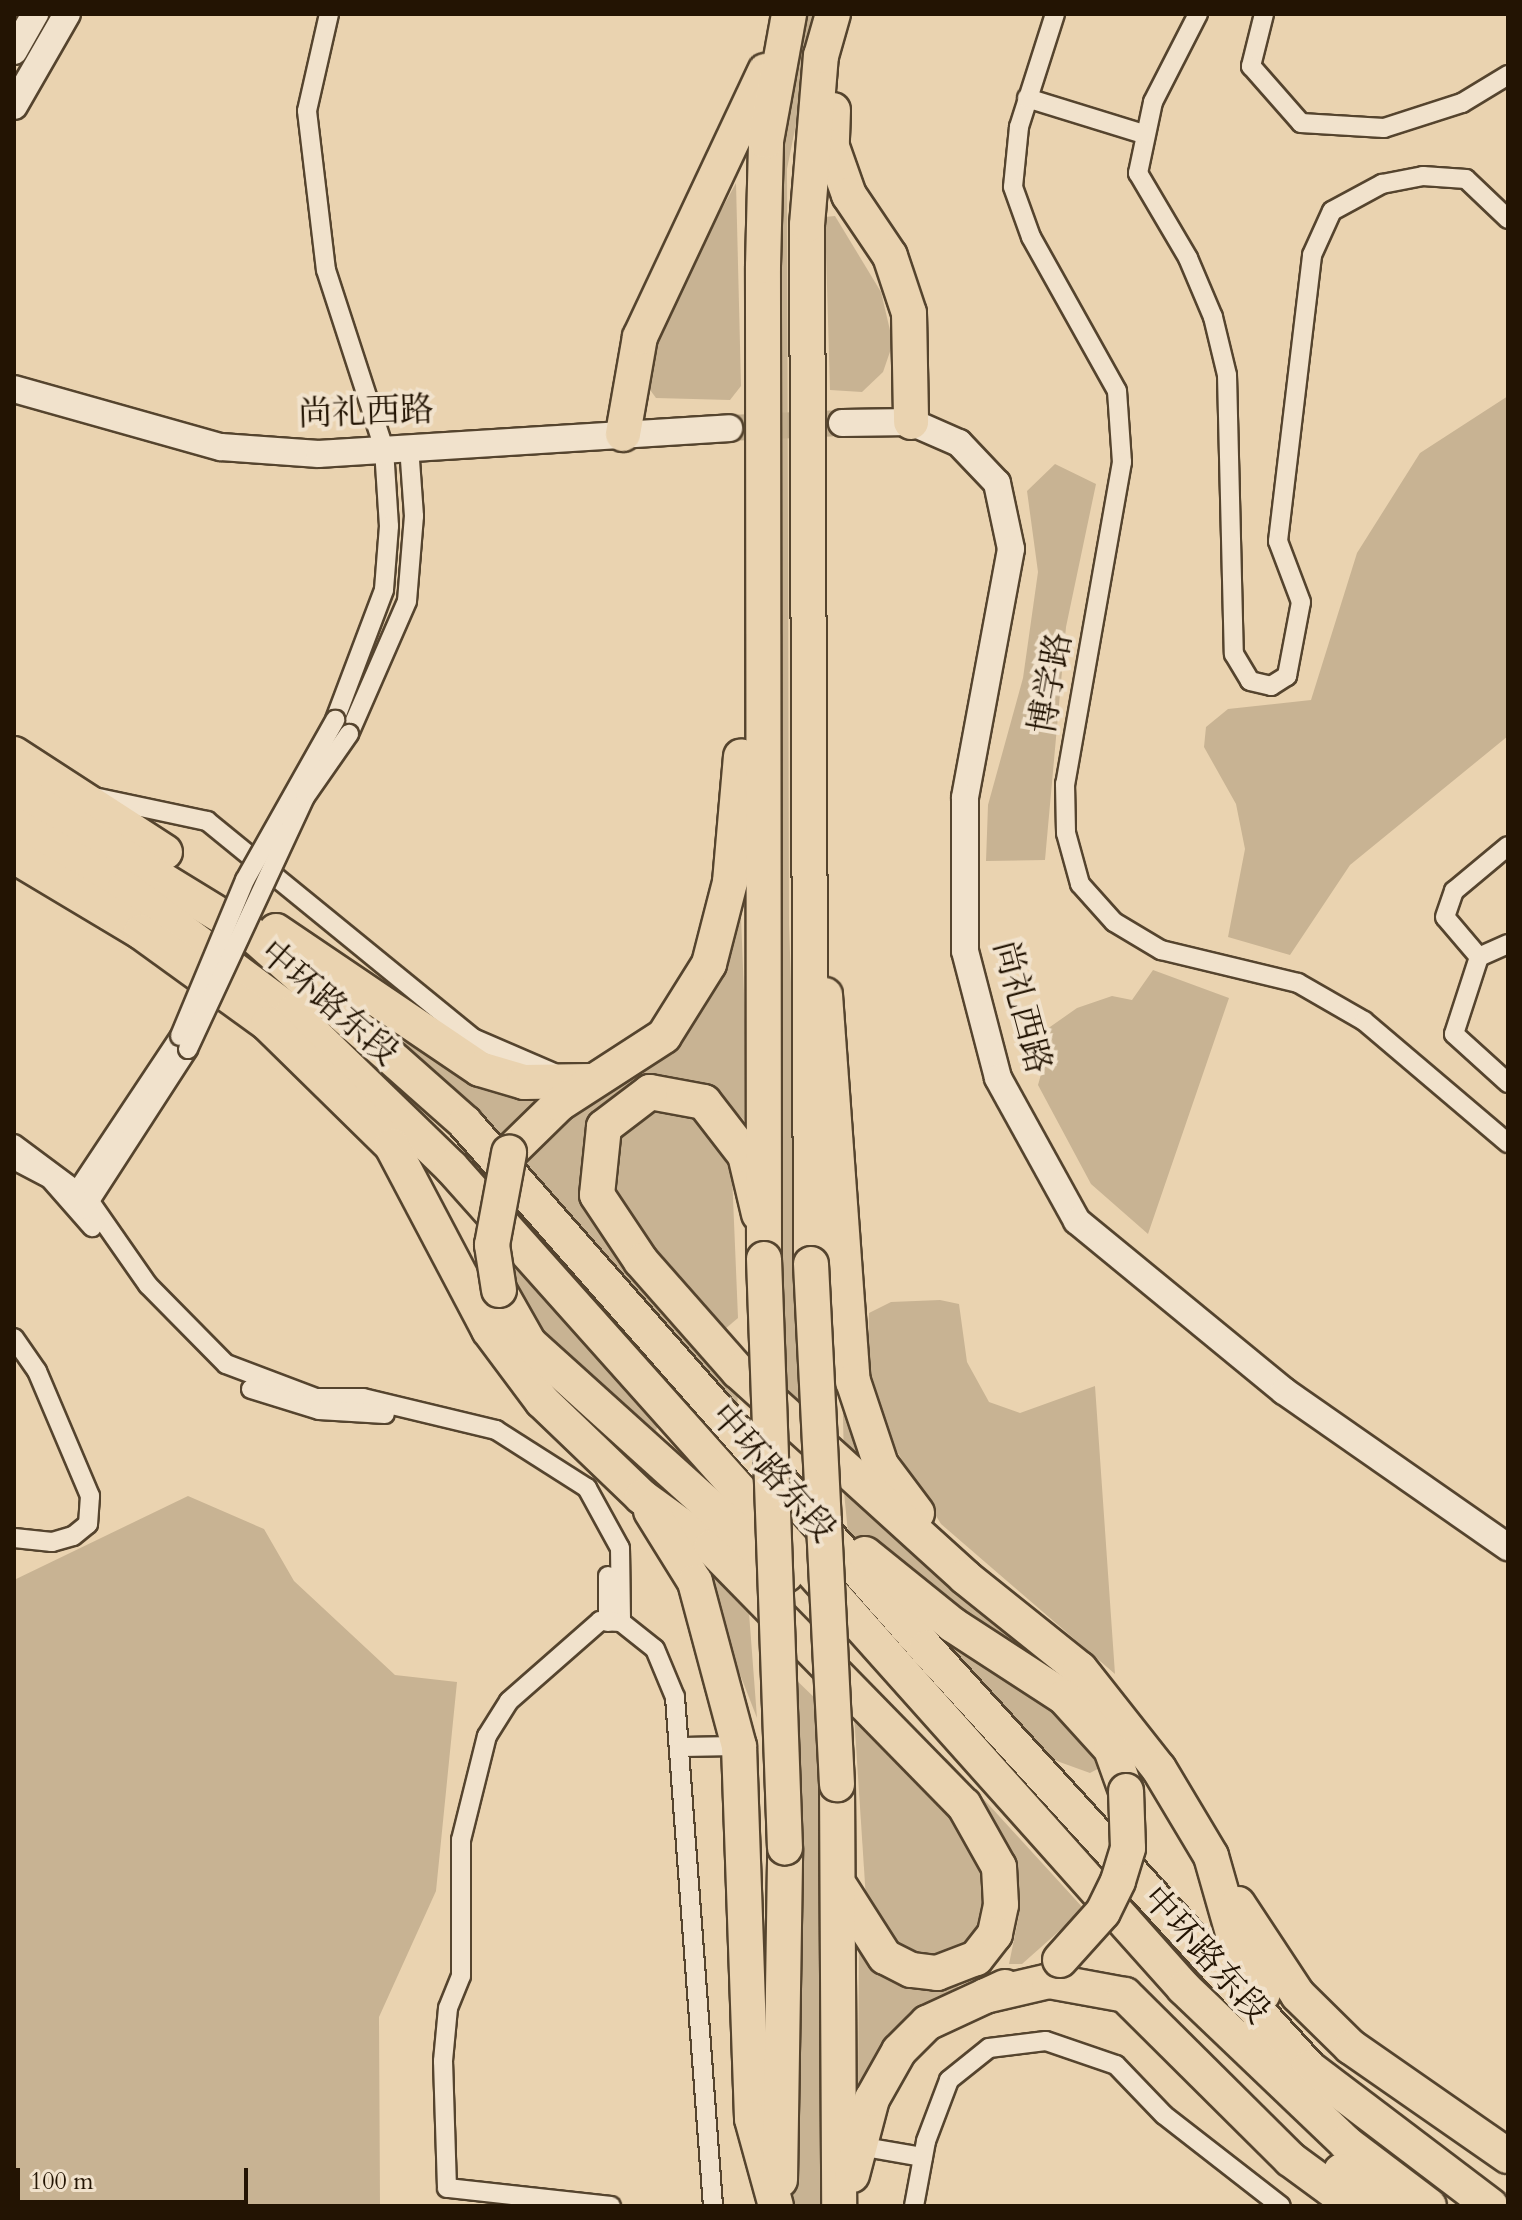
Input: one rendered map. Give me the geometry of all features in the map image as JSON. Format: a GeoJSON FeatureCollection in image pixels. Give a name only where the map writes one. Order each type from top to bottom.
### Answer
{"type":"FeatureCollection","features":[{"type":"Feature","properties":{"kind":"highway"},"geometry":{"type":"LineString","coordinates":[[835,14],[832,147],[849,195],[890,256],[909,313],[911,422]]}},
{"type":"Feature","properties":{"kind":"highway"},"geometry":{"type":"LineString","coordinates":[[835,14],[817,84],[807,225],[808,906],[811,1264],[841,1888],[841,2206]]}},
{"type":"Feature","properties":{"kind":"highway"},"geometry":{"type":"LineString","coordinates":[[623,434],[640,337],[787,19]]}},
{"type":"Feature","properties":{"kind":"highway"},"geometry":{"type":"LineString","coordinates":[[778,2206],[785,1848],[764,1259],[759,1214],[760,533],[766,141],[787,19]]}},
{"type":"Feature","properties":{"kind":"highway"},"geometry":{"type":"LineString","coordinates":[[760,533],[730,882],[709,964],[664,1036],[584,1082],[509,1153],[492,1245],[499,1290],[529,1343],[689,1481],[967,1747]]}},
{"type":"Feature","properties":{"kind":"highway"},"geometry":{"type":"LineString","coordinates":[[14,754],[81,795],[480,1069],[524,1082],[584,1082]]}},
{"type":"Feature","properties":{"kind":"highway","name":"中环路东段"},"geometry":{"type":"LineString","coordinates":[[14,789],[254,936],[465,1123],[802,1506],[1309,2068],[1491,2206]]}},
{"type":"Feature","properties":{"kind":"highway","name":"中环路东段"},"geometry":{"type":"LineString","coordinates":[[14,825],[125,888],[303,1024],[451,1167],[1124,1924],[1346,2143],[1429,2206]]}},
{"type":"Feature","properties":{"kind":"highway"},"geometry":{"type":"LineString","coordinates":[[14,856],[141,932],[268,1024],[392,1146],[489,1330],[542,1401],[642,1497],[711,1547],[964,1805],[999,1867],[1001,1905],[995,1934],[976,1958],[937,1973],[911,1970],[885,1957],[841,1888]]}},
{"type":"Feature","properties":{"kind":"highway"},"geometry":{"type":"LineString","coordinates":[[808,906],[834,1045],[853,1381],[881,1465],[965,1577]]}},
{"type":"Feature","properties":{"kind":"highway"},"geometry":{"type":"LineString","coordinates":[[759,1214],[745,1155],[704,1102],[650,1092],[604,1127],[597,1195],[641,1261],[738,1371],[965,1577],[1080,1669],[1159,1769],[1298,1995],[1422,2103],[1508,2156]]}},
{"type":"Feature","properties":{"kind":"highway"},"geometry":{"type":"LineString","coordinates":[[642,1497],[695,1582],[739,1746],[752,2119],[778,2206]]}},
{"type":"Feature","properties":{"kind":"highway"},"geometry":{"type":"LineString","coordinates":[[802,1506],[953,1625],[1064,1697],[1111,1749],[1126,1791],[1128,1848],[1118,1881],[1103,1912],[1060,1960],[927,2023],[899,2051],[872,2099],[841,2206]]}},
{"type":"Feature","properties":{"kind":"highway"},"geometry":{"type":"LineString","coordinates":[[1211,1856],[1245,1975],[1314,2051],[1508,2192]]}},
{"type":"Feature","properties":{"kind":"highway"},"geometry":{"type":"LineString","coordinates":[[1124,1924],[1184,2028],[1352,2192]]}},
{"type":"Feature","properties":{"kind":"highway"},"geometry":{"type":"LineString","coordinates":[[985,1996],[1049,1981],[1125,1995],[1290,2159],[1385,2206]]}},
{"type":"Feature","properties":{"kind":"street"},"geometry":{"type":"LineString","coordinates":[[14,51],[35,14]]}},
{"type":"Feature","properties":{"kind":"street"},"geometry":{"type":"LineString","coordinates":[[14,106],[67,14]]}},
{"type":"Feature","properties":{"kind":"street"},"geometry":{"type":"LineString","coordinates":[[80,1201],[145,1125],[299,809],[349,734],[407,601],[414,516],[396,448],[326,270],[307,111],[329,14]]}},
{"type":"Feature","properties":{"kind":"street","name":"博学路"},"geometry":{"type":"LineString","coordinates":[[1055,14],[1027,98],[1013,187],[1031,237],[1117,391],[1122,462],[1065,784],[1066,833],[1080,884],[1114,922],[1161,950],[1298,983],[1364,1021],[1508,1143]]}},
{"type":"Feature","properties":{"kind":"street"},"geometry":{"type":"LineString","coordinates":[[1198,14],[1143,134],[1138,173],[1188,258],[1213,317],[1227,375],[1234,654],[1250,681],[1261,684],[1287,676],[1301,602],[1278,541],[1312,255],[1332,211],[1382,184],[1423,176],[1466,179],[1508,219]]}},
{"type":"Feature","properties":{"kind":"street"},"geometry":{"type":"LineString","coordinates":[[1264,14],[1251,66],[1301,123],[1384,128],[1462,103],[1508,75]]}},
{"type":"Feature","properties":{"kind":"street"},"geometry":{"type":"LineString","coordinates":[[1027,98],[1143,134]]}},
{"type":"Feature","properties":{"kind":"street","name":"尚礼西路"},"geometry":{"type":"LineString","coordinates":[[14,389],[221,447],[396,448],[729,428]]}},
{"type":"Feature","properties":{"kind":"street","name":"尚礼西路"},"geometry":{"type":"LineString","coordinates":[[842,423],[911,422],[959,443],[997,483],[1011,549],[965,798],[965,951],[998,1078],[1077,1221],[1284,1391],[1508,1547]]}},
{"type":"Feature","properties":{"kind":"street"},"geometry":{"type":"LineString","coordinates":[[184,1043],[245,880],[335,720],[384,590],[396,448]]}},
{"type":"Feature","properties":{"kind":"street"},"geometry":{"type":"LineString","coordinates":[[81,795],[152,804],[207,821],[473,1038],[584,1082]]}},
{"type":"Feature","properties":{"kind":"street"},"geometry":{"type":"LineString","coordinates":[[1479,957],[1445,917],[1454,891],[1508,846]]}},
{"type":"Feature","properties":{"kind":"street"},"geometry":{"type":"LineString","coordinates":[[1508,944],[1479,957],[1454,1034],[1508,1083]]}},
{"type":"Feature","properties":{"kind":"street"},"geometry":{"type":"LineString","coordinates":[[14,1144],[80,1201],[155,1311],[217,1371],[276,1401],[431,1422],[499,1441],[584,1499],[609,1552],[614,1622]]}},
{"type":"Feature","properties":{"kind":"street"},"geometry":{"type":"LineString","coordinates":[[14,1160],[80,1201]]}},
{"type":"Feature","properties":{"kind":"street"},"geometry":{"type":"LineString","coordinates":[[14,1338],[37,1371],[90,1496],[88,1524],[73,1536],[52,1542],[14,1538]]}},
{"type":"Feature","properties":{"kind":"street"},"geometry":{"type":"LineString","coordinates":[[614,1622],[655,1649],[675,1697],[713,2206]]}},
{"type":"Feature","properties":{"kind":"street"},"geometry":{"type":"LineString","coordinates":[[611,2206],[447,2188],[443,2061],[448,2008],[461,1976],[461,1840],[487,1736],[509,1701],[545,1676],[568,1643],[614,1622]]}},
{"type":"Feature","properties":{"kind":"street"},"geometry":{"type":"LineString","coordinates":[[679,1747],[739,1746]]}},
{"type":"Feature","properties":{"kind":"street"},"geometry":{"type":"LineString","coordinates":[[914,2206],[923,2157],[949,2080],[989,2048],[1046,2041],[1116,2065],[1164,2115],[1281,2206]]}},
{"type":"Feature","properties":{"kind":"street"},"geometry":{"type":"LineString","coordinates":[[859,2146],[923,2157]]}},
{"type":"Feature","properties":{"kind":"shaded area"},"geometry":{"type":"Polygon","coordinates":[[[804,14],[818,14],[787,169],[789,924],[806,1419],[782,1404],[771,965],[781,134],[804,14]]]}},
{"type":"Feature","properties":{"kind":"shaded area"},"geometry":{"type":"Polygon","coordinates":[[[736,183],[741,386],[730,400],[656,398],[645,383],[650,341],[736,183]]]}},
{"type":"Feature","properties":{"kind":"shaded area"},"geometry":{"type":"Polygon","coordinates":[[[835,216],[881,292],[893,343],[883,372],[862,392],[830,390],[825,217],[835,216]]]}},
{"type":"Feature","properties":{"kind":"shaded area"},"geometry":{"type":"Polygon","coordinates":[[[1508,396],[1508,736],[1350,865],[1290,955],[1228,937],[1245,849],[1236,804],[1204,747],[1206,727],[1228,709],[1311,700],[1357,553],[1420,453],[1508,396]]]}},
{"type":"Feature","properties":{"kind":"shaded area"},"geometry":{"type":"Polygon","coordinates":[[[1055,464],[1096,484],[1066,627],[1045,860],[986,861],[988,805],[1023,678],[1038,572],[1027,491],[1055,464]]]}},
{"type":"Feature","properties":{"kind":"shaded area"},"geometry":{"type":"Polygon","coordinates":[[[740,890],[749,1125],[728,1104],[669,1079],[601,1111],[583,1157],[587,1196],[629,1266],[738,1389],[737,1413],[514,1171],[533,1141],[671,1049],[705,1003],[731,936],[740,890]]]}},
{"type":"Feature","properties":{"kind":"shaded area"},"geometry":{"type":"Polygon","coordinates":[[[1153,970],[1229,998],[1148,1234],[1091,1184],[1038,1085],[1045,1060],[1040,1034],[1077,1008],[1112,996],[1132,1000],[1153,970]]]}},
{"type":"Feature","properties":{"kind":"shaded area"},"geometry":{"type":"Polygon","coordinates":[[[412,1042],[552,1099],[501,1155],[399,1043],[412,1042]]]}},
{"type":"Feature","properties":{"kind":"shaded area"},"geometry":{"type":"Polygon","coordinates":[[[650,1106],[684,1106],[706,1125],[732,1174],[738,1318],[725,1329],[706,1321],[610,1192],[620,1124],[650,1106]]]}},
{"type":"Feature","properties":{"kind":"shaded area"},"geometry":{"type":"Polygon","coordinates":[[[504,1247],[658,1424],[656,1431],[568,1366],[510,1300],[504,1247]]]}},
{"type":"Feature","properties":{"kind":"shaded area"},"geometry":{"type":"Polygon","coordinates":[[[940,1300],[959,1304],[967,1362],[989,1402],[1020,1413],[1095,1386],[1115,1674],[941,1524],[893,1445],[868,1363],[869,1313],[891,1302],[940,1300]]]}},
{"type":"Feature","properties":{"kind":"shaded area"},"geometry":{"type":"Polygon","coordinates":[[[842,1374],[886,1499],[844,1461],[842,1374]]]}},
{"type":"Feature","properties":{"kind":"shaded area"},"geometry":{"type":"Polygon","coordinates":[[[844,1492],[1080,1683],[938,1607],[848,1533],[844,1492]]]}},
{"type":"Feature","properties":{"kind":"shaded area"},"geometry":{"type":"Polygon","coordinates":[[[188,1496],[264,1529],[294,1581],[395,1675],[457,1682],[436,1891],[379,2017],[380,2206],[14,2206],[14,1580],[188,1496]]]}},
{"type":"Feature","properties":{"kind":"shaded area"},"geometry":{"type":"Polygon","coordinates":[[[679,1534],[748,1600],[757,1718],[708,1592],[679,1534]]]}},
{"type":"Feature","properties":{"kind":"shaded area"},"geometry":{"type":"Polygon","coordinates":[[[908,1609],[1064,1705],[1105,1765],[1090,1773],[1032,1752],[908,1609]]]}},
{"type":"Feature","properties":{"kind":"shaded area"},"geometry":{"type":"Polygon","coordinates":[[[790,1674],[820,1703],[823,2206],[787,2206],[790,1674]]]}},
{"type":"Feature","properties":{"kind":"shaded area"},"geometry":{"type":"Polygon","coordinates":[[[854,1715],[965,1829],[992,1878],[988,1924],[964,1948],[932,1955],[906,1949],[880,1928],[866,1899],[854,1715]]]}},
{"type":"Feature","properties":{"kind":"shaded area"},"geometry":{"type":"Polygon","coordinates":[[[923,1745],[947,1759],[1084,1909],[1022,1964],[1009,1964],[1019,1915],[1004,1863],[923,1745]]]}},
{"type":"Feature","properties":{"kind":"shaded area"},"geometry":{"type":"Polygon","coordinates":[[[859,1943],[960,1981],[955,1995],[858,2096],[859,1943]]]}},
{"type":"Feature","properties":{"kind":"tunnel"},"geometry":{"type":"LineString","coordinates":[[729,428],[842,423]]}}]}
